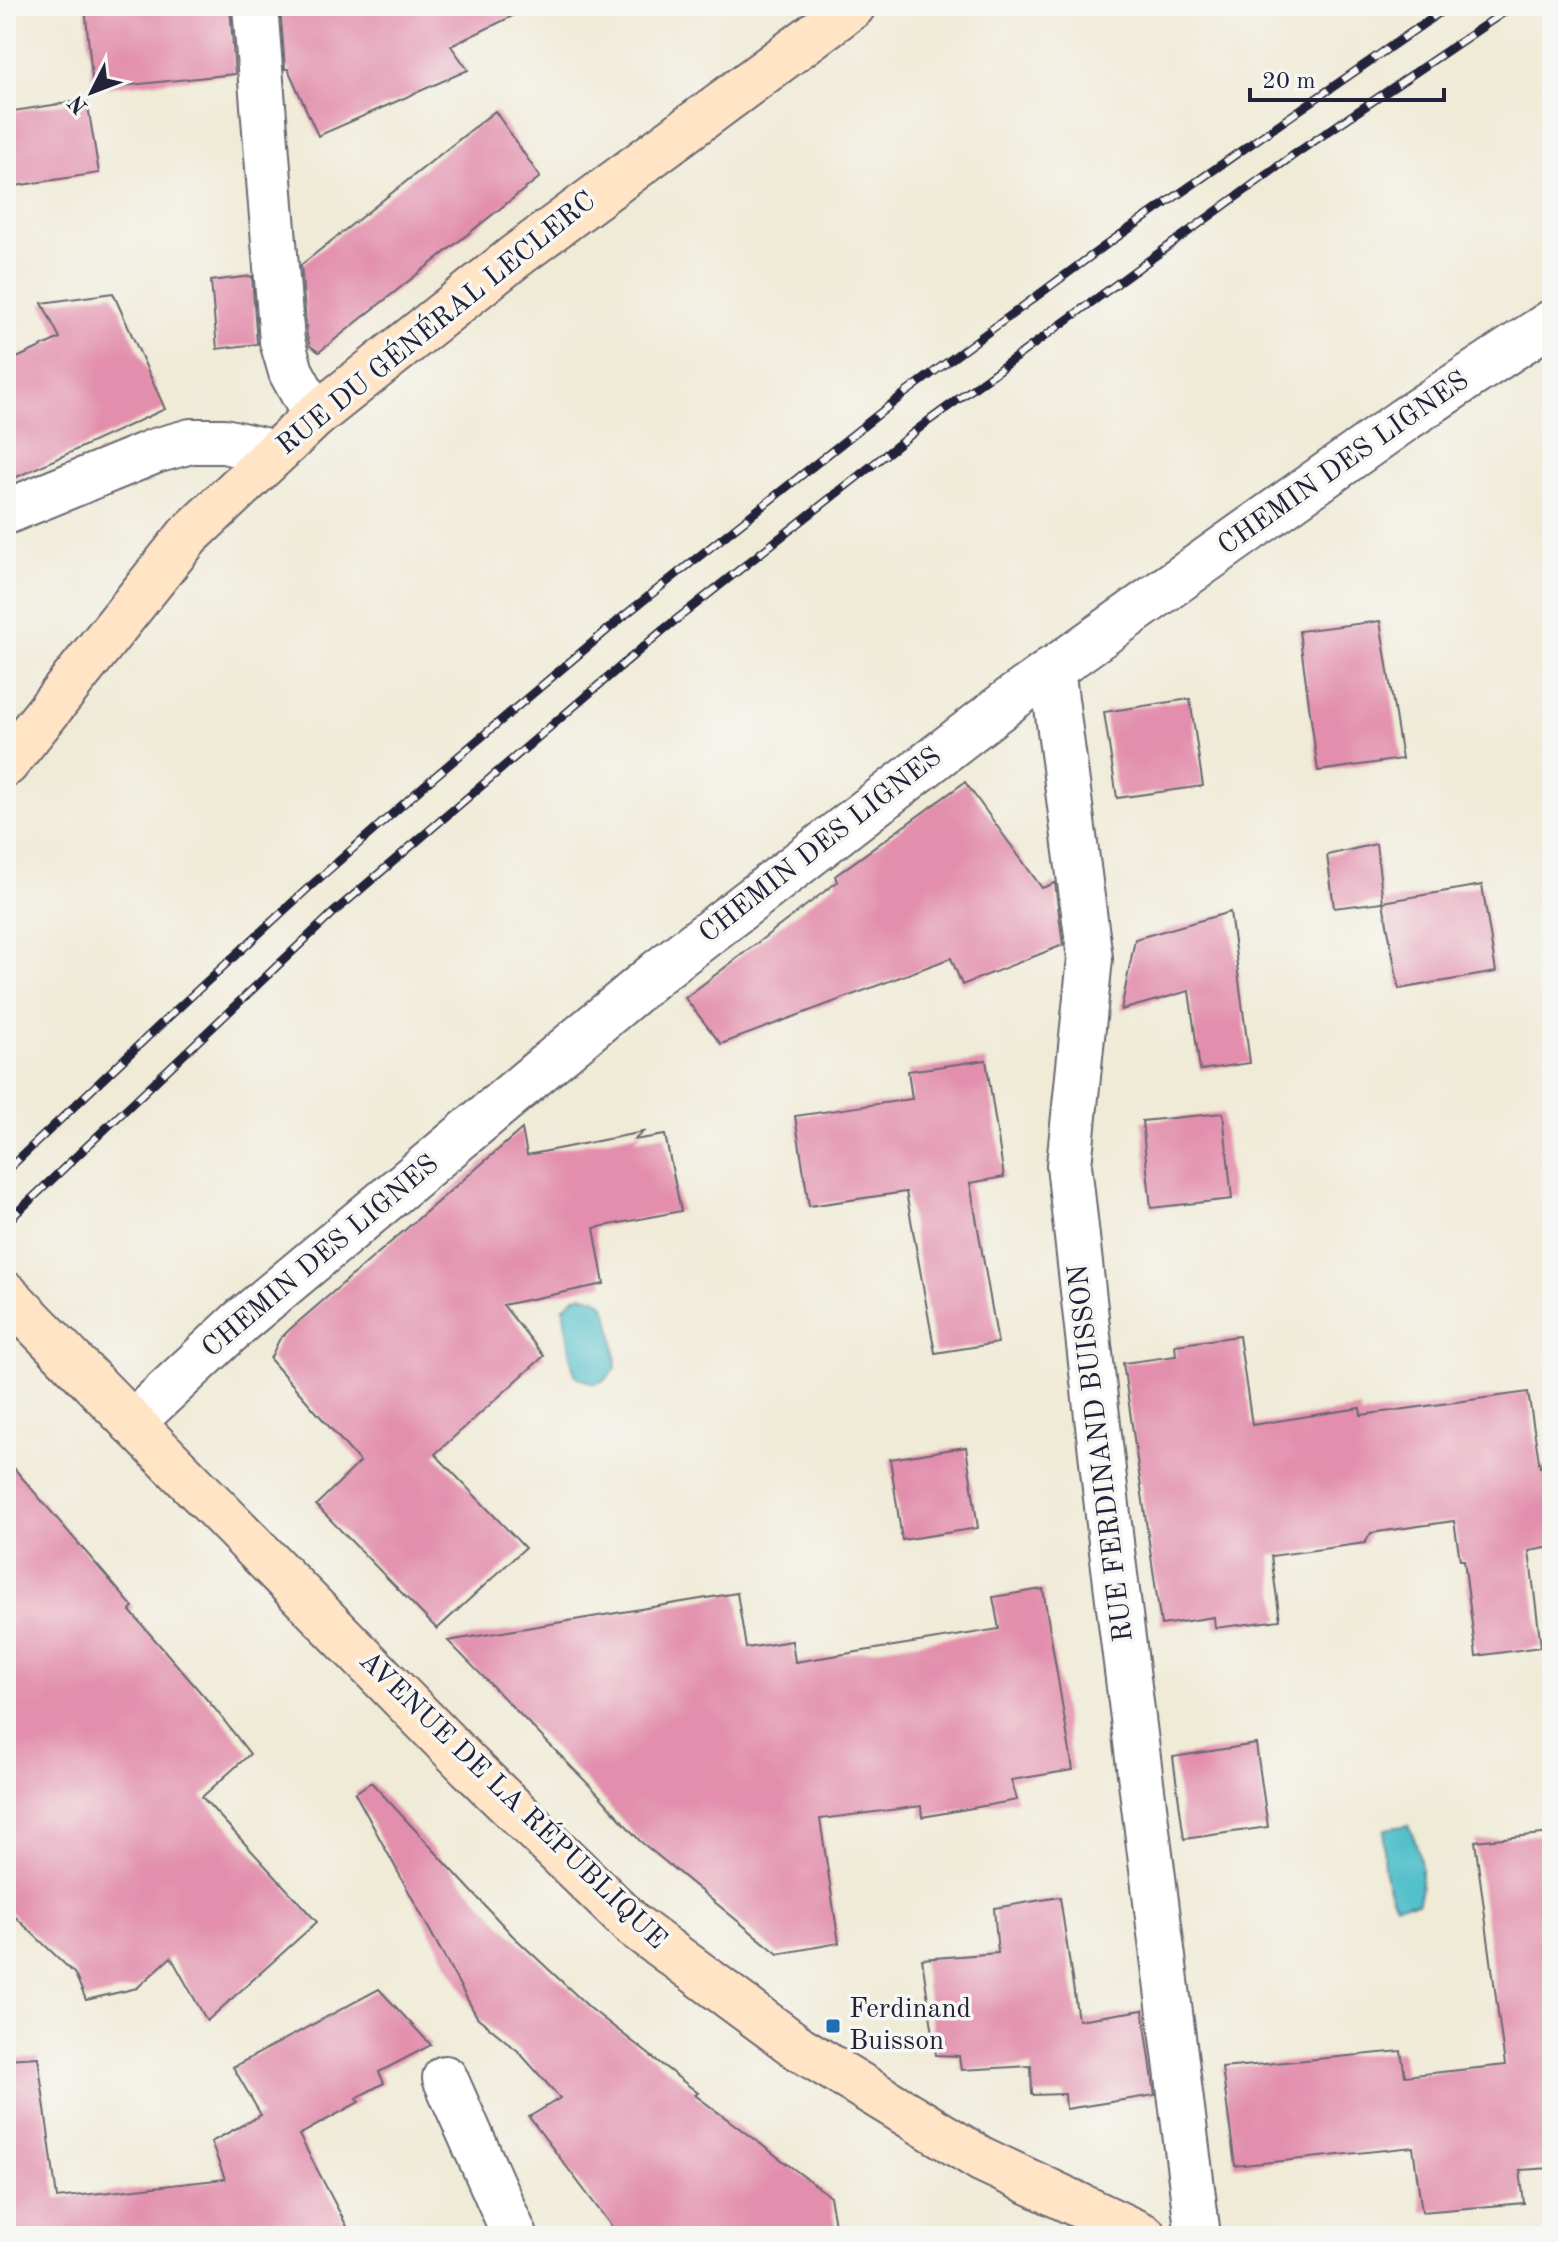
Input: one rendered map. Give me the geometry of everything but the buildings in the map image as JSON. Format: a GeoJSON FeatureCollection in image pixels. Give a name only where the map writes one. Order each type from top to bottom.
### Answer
{"type":"FeatureCollection","features":[{"type":"Feature","properties":{"kind":"street"},"geometry":{"type":"LineString","coordinates":[[255,6],[282,341],[291,372],[315,416]]}},
{"type":"Feature","properties":{"kind":"street","name":"RUE DU GÉNÉRAL LECLERC"},"geometry":{"type":"LineString","coordinates":[[8,761],[188,536],[315,416],[516,256],[853,6]]}},
{"type":"Feature","properties":{"kind":"street","name":"CHEMIN DES LIGNES"},"geometry":{"type":"LineString","coordinates":[[132,1423],[240,1322],[658,972],[1052,669],[1405,419],[1552,322]]}},
{"type":"Feature","properties":{"kind":"street"},"geometry":{"type":"LineString","coordinates":[[6,512],[155,451],[191,441],[224,441],[275,453]]}},
{"type":"Feature","properties":{"kind":"street","name":"RUE FERDINAND BUISSON"},"geometry":{"type":"LineString","coordinates":[[1052,669],[1090,958],[1069,1165],[1114,1567],[1198,2236]]}},
{"type":"Feature","properties":{"kind":"street","name":"AVENUE DE LA RÉPUBLIQUE"},"geometry":{"type":"LineString","coordinates":[[20,1308],[470,1767],[633,1925],[812,2056],[981,2159],[1144,2236]]}},
{"type":"Feature","properties":{"kind":"street"},"geometry":{"type":"LineString","coordinates":[[445,2078],[515,2236]]}},
{"type":"Feature","properties":{"kind":"water"},"geometry":{"type":"Polygon","coordinates":[[[582,1295],[597,1299],[605,1307],[614,1343],[616,1368],[605,1380],[595,1384],[577,1377],[573,1369],[564,1314],[564,1307],[582,1295]]]}},
{"type":"Feature","properties":{"kind":"water"},"geometry":{"type":"Polygon","coordinates":[[[1408,1825],[1420,1862],[1419,1902],[1396,1905],[1384,1868],[1385,1829],[1408,1825]]]}},
{"type":"Feature","properties":{"kind":"railway"},"geometry":{"type":"LineString","coordinates":[[6,1171],[306,890],[625,615],[904,394],[1110,242],[1449,6]]}},
{"type":"Feature","properties":{"kind":"railway"},"geometry":{"type":"LineString","coordinates":[[6,1223],[333,913],[663,630],[927,422],[1295,154],[1513,6]]}},
{"type":"Feature","properties":{"kind":"place","name":"Ferdinand Buisson"},"geometry":{"type":"Point","coordinates":[833,2026]}}]}
